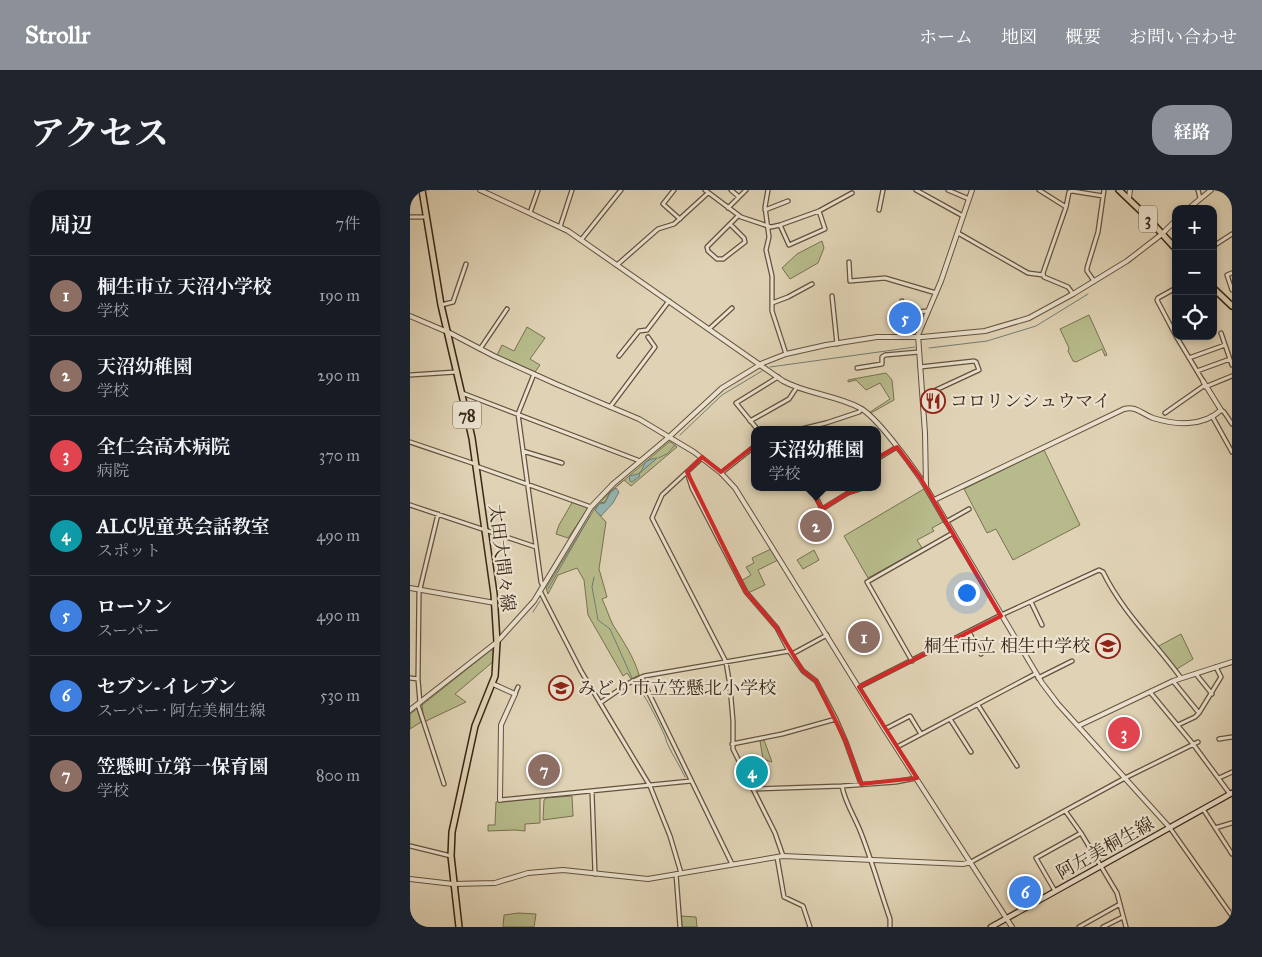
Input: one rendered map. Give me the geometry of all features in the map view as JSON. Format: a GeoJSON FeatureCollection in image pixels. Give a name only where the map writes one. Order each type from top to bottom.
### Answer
{"type":"FeatureCollection","features":[{"type":"Feature","properties":{"kind":"main road","name":"太田大間々線"},"geometry":{"type":"LineString","coordinates":[[422,190],[446,332],[462,393],[476,465],[495,603],[497,642],[496,669],[493,684],[473,733],[453,826],[451,856],[458,927]]}},
{"type":"Feature","properties":{"kind":"main road","name":"3"},"geometry":{"type":"LineString","coordinates":[[1119,190],[1172,245]]}},
{"type":"Feature","properties":{"kind":"main road"},"geometry":{"type":"LineString","coordinates":[[1217,292],[1232,306]]}},
{"type":"Feature","properties":{"kind":"main road","name":"阿左美桐生線"},"geometry":{"type":"LineString","coordinates":[[991,927],[1231,794]]}},
{"type":"Feature","properties":{"kind":"street"},"geometry":{"type":"LineString","coordinates":[[480,190],[560,226],[778,377],[797,387],[862,409],[878,426]]}},
{"type":"Feature","properties":{"kind":"street"},"geometry":{"type":"LineString","coordinates":[[530,213],[538,190]]}},
{"type":"Feature","properties":{"kind":"street"},"geometry":{"type":"LineString","coordinates":[[560,226],[572,190]]}},
{"type":"Feature","properties":{"kind":"street"},"geometry":{"type":"LineString","coordinates":[[581,240],[621,190]]}},
{"type":"Feature","properties":{"kind":"street"},"geometry":{"type":"LineString","coordinates":[[674,190],[663,204],[680,219]]}},
{"type":"Feature","properties":{"kind":"street"},"geometry":{"type":"LineString","coordinates":[[731,190],[739,197]]}},
{"type":"Feature","properties":{"kind":"street"},"geometry":{"type":"LineString","coordinates":[[728,208],[746,190]]}},
{"type":"Feature","properties":{"kind":"street"},"geometry":{"type":"LineString","coordinates":[[768,190],[765,210],[769,237],[766,250],[772,276],[773,316],[786,354]]}},
{"type":"Feature","properties":{"kind":"street"},"geometry":{"type":"LineString","coordinates":[[879,210],[883,190]]}},
{"type":"Feature","properties":{"kind":"street"},"geometry":{"type":"LineString","coordinates":[[916,190],[963,216]]}},
{"type":"Feature","properties":{"kind":"street"},"geometry":{"type":"LineString","coordinates":[[948,190],[968,199]]}},
{"type":"Feature","properties":{"kind":"street"},"geometry":{"type":"LineString","coordinates":[[926,486],[927,469],[918,337],[937,293],[972,190]]}},
{"type":"Feature","properties":{"kind":"street"},"geometry":{"type":"LineString","coordinates":[[1039,190],[1044,191],[1066,207]]}},
{"type":"Feature","properties":{"kind":"street"},"geometry":{"type":"LineString","coordinates":[[1094,282],[1087,268],[1098,232],[1104,190]]}},
{"type":"Feature","properties":{"kind":"street"},"geometry":{"type":"LineString","coordinates":[[1128,198],[1130,190]]}},
{"type":"Feature","properties":{"kind":"street"},"geometry":{"type":"LineString","coordinates":[[1198,190],[1200,198]]}},
{"type":"Feature","properties":{"kind":"street"},"geometry":{"type":"LineString","coordinates":[[1192,205],[1211,190]]}},
{"type":"Feature","properties":{"kind":"street"},"geometry":{"type":"LineString","coordinates":[[617,265],[660,228],[672,225],[680,219],[707,191],[738,216],[768,226],[780,225],[819,211],[852,193]]}},
{"type":"Feature","properties":{"kind":"street"},"geometry":{"type":"LineString","coordinates":[[1043,275],[1066,207],[1069,192],[1103,196]]}},
{"type":"Feature","properties":{"kind":"street"},"geometry":{"type":"LineString","coordinates":[[765,210],[788,201]]}},
{"type":"Feature","properties":{"kind":"street"},"geometry":{"type":"LineString","coordinates":[[780,225],[789,245],[825,229],[819,211]]}},
{"type":"Feature","properties":{"kind":"street"},"geometry":{"type":"LineString","coordinates":[[730,224],[744,238],[745,242],[723,259],[719,259],[708,251],[707,247],[730,224],[738,216]]}},
{"type":"Feature","properties":{"kind":"street"},"geometry":{"type":"LineString","coordinates":[[410,217],[426,217]]}},
{"type":"Feature","properties":{"kind":"street"},"geometry":{"type":"LineString","coordinates":[[410,710],[497,642],[525,612],[542,588],[590,507],[613,484],[669,437],[717,392],[760,364],[786,354],[878,337],[918,337],[985,331],[1009,325],[1036,315],[1094,282],[1127,261],[1172,224]]}},
{"type":"Feature","properties":{"kind":"street"},"geometry":{"type":"LineString","coordinates":[[958,233],[1028,273],[1043,275],[1068,287],[1073,294]]}},
{"type":"Feature","properties":{"kind":"street"},"geometry":{"type":"LineString","coordinates":[[1217,244],[1232,234]]}},
{"type":"Feature","properties":{"kind":"street"},"geometry":{"type":"LineString","coordinates":[[850,262],[850,281],[885,278],[937,293]]}},
{"type":"Feature","properties":{"kind":"street"},"geometry":{"type":"LineString","coordinates":[[441,305],[454,300],[466,264]]}},
{"type":"Feature","properties":{"kind":"street"},"geometry":{"type":"LineString","coordinates":[[1232,273],[1227,276],[1232,290]]}},
{"type":"Feature","properties":{"kind":"street"},"geometry":{"type":"LineString","coordinates":[[772,303],[812,284]]}},
{"type":"Feature","properties":{"kind":"street"},"geometry":{"type":"LineString","coordinates":[[1172,290],[1157,300],[1172,328]]}},
{"type":"Feature","properties":{"kind":"street"},"geometry":{"type":"LineString","coordinates":[[832,296],[837,344]]}},
{"type":"Feature","properties":{"kind":"street"},"geometry":{"type":"LineString","coordinates":[[619,356],[640,329],[647,330],[669,301]]}},
{"type":"Feature","properties":{"kind":"street"},"geometry":{"type":"LineString","coordinates":[[902,301],[904,313],[929,311]]}},
{"type":"Feature","properties":{"kind":"street"},"geometry":{"type":"LineString","coordinates":[[709,329],[732,308]]}},
{"type":"Feature","properties":{"kind":"street"},"geometry":{"type":"LineString","coordinates":[[480,349],[508,309]]}},
{"type":"Feature","properties":{"kind":"street"},"geometry":{"type":"LineString","coordinates":[[410,316],[534,374],[639,419],[702,457],[722,473],[734,488],[828,635],[885,729],[1012,927]]}},
{"type":"Feature","properties":{"kind":"street"},"geometry":{"type":"LineString","coordinates":[[1221,334],[1232,365]]}},
{"type":"Feature","properties":{"kind":"street"},"geometry":{"type":"LineString","coordinates":[[610,407],[655,347],[648,337]]}},
{"type":"Feature","properties":{"kind":"street"},"geometry":{"type":"LineString","coordinates":[[1178,340],[1204,384],[1232,424]]}},
{"type":"Feature","properties":{"kind":"street"},"geometry":{"type":"LineString","coordinates":[[1189,358],[1225,345]]}},
{"type":"Feature","properties":{"kind":"street"},"geometry":{"type":"LineString","coordinates":[[857,368],[882,364],[884,355],[919,352]]}},
{"type":"Feature","properties":{"kind":"street"},"geometry":{"type":"LineString","coordinates":[[1197,371],[1230,359]]}},
{"type":"Feature","properties":{"kind":"street"},"geometry":{"type":"LineString","coordinates":[[920,367],[974,361],[979,368],[979,370],[923,396]]}},
{"type":"Feature","properties":{"kind":"street"},"geometry":{"type":"LineString","coordinates":[[410,375],[456,372]]}},
{"type":"Feature","properties":{"kind":"street"},"geometry":{"type":"LineString","coordinates":[[534,374],[518,414],[542,588],[579,666],[650,786],[670,836],[679,873],[680,927]]}},
{"type":"Feature","properties":{"kind":"street"},"geometry":{"type":"LineString","coordinates":[[1165,413],[1204,384],[1232,376]]}},
{"type":"Feature","properties":{"kind":"street"},"geometry":{"type":"LineString","coordinates":[[754,426],[736,403],[778,377]]}},
{"type":"Feature","properties":{"kind":"street"},"geometry":{"type":"LineString","coordinates":[[750,421],[789,399],[797,387]]}},
{"type":"Feature","properties":{"kind":"street"},"geometry":{"type":"LineString","coordinates":[[462,393],[640,461]]}},
{"type":"Feature","properties":{"kind":"street"},"geometry":{"type":"LineString","coordinates":[[934,500],[1124,409],[1136,408],[1154,418],[1189,423],[1202,421],[1221,410]]}},
{"type":"Feature","properties":{"kind":"street"},"geometry":{"type":"LineString","coordinates":[[814,426],[859,412],[862,409]]}},
{"type":"Feature","properties":{"kind":"street"},"geometry":{"type":"LineString","coordinates":[[1212,416],[1232,452]]}},
{"type":"Feature","properties":{"kind":"street"},"geometry":{"type":"LineString","coordinates":[[881,430],[897,447],[926,486],[1035,674],[1052,698],[1170,828],[1232,916]]}},
{"type":"Feature","properties":{"kind":"street"},"geometry":{"type":"LineString","coordinates":[[410,442],[590,507]]}},
{"type":"Feature","properties":{"kind":"street"},"geometry":{"type":"LineString","coordinates":[[881,457],[897,447]]}},
{"type":"Feature","properties":{"kind":"street"},"geometry":{"type":"LineString","coordinates":[[722,473],[751,449]]}},
{"type":"Feature","properties":{"kind":"street"},"geometry":{"type":"LineString","coordinates":[[523,451],[562,463]]}},
{"type":"Feature","properties":{"kind":"street"},"geometry":{"type":"LineString","coordinates":[[702,457],[662,495],[652,518],[726,662],[733,721],[732,749],[775,833],[783,856]]}},
{"type":"Feature","properties":{"kind":"street"},"geometry":{"type":"LineString","coordinates":[[687,472],[692,488],[743,587],[777,628],[789,651],[803,671],[816,681],[836,719],[861,784]]}},
{"type":"Feature","properties":{"kind":"street"},"geometry":{"type":"LineString","coordinates":[[814,491],[822,508],[854,491]]}},
{"type":"Feature","properties":{"kind":"street"},"geometry":{"type":"LineString","coordinates":[[410,505],[536,547]]}},
{"type":"Feature","properties":{"kind":"street"},"geometry":{"type":"LineString","coordinates":[[946,522],[969,509]]}},
{"type":"Feature","properties":{"kind":"street"},"geometry":{"type":"LineString","coordinates":[[438,514],[420,590],[418,679],[419,704],[444,784]]}},
{"type":"Feature","properties":{"kind":"street"},"geometry":{"type":"LineString","coordinates":[[912,661],[867,582],[952,533]]}},
{"type":"Feature","properties":{"kind":"street"},"geometry":{"type":"LineString","coordinates":[[859,687],[1001,616],[1101,571],[1116,597],[1181,678]]}},
{"type":"Feature","properties":{"kind":"street"},"geometry":{"type":"LineString","coordinates":[[410,588],[495,603]]}},
{"type":"Feature","properties":{"kind":"street"},"geometry":{"type":"LineString","coordinates":[[1031,602],[1042,625]]}},
{"type":"Feature","properties":{"kind":"street"},"geometry":{"type":"LineString","coordinates":[[969,632],[981,654]]}},
{"type":"Feature","properties":{"kind":"street"},"geometry":{"type":"LineString","coordinates":[[792,654],[828,635]]}},
{"type":"Feature","properties":{"kind":"street"},"geometry":{"type":"LineString","coordinates":[[600,703],[641,677],[789,651]]}},
{"type":"Feature","properties":{"kind":"street"},"geometry":{"type":"LineString","coordinates":[[1038,678],[1072,661]]}},
{"type":"Feature","properties":{"kind":"street"},"geometry":{"type":"LineString","coordinates":[[1078,726],[1173,681],[1232,662]]}},
{"type":"Feature","properties":{"kind":"street"},"geometry":{"type":"LineString","coordinates":[[1178,725],[1196,717],[1212,694],[1221,677],[1216,667]]}},
{"type":"Feature","properties":{"kind":"street"},"geometry":{"type":"LineString","coordinates":[[897,747],[1035,674]]}},
{"type":"Feature","properties":{"kind":"street"},"geometry":{"type":"LineString","coordinates":[[1196,674],[1212,694]]}},
{"type":"Feature","properties":{"kind":"street"},"geometry":{"type":"LineString","coordinates":[[641,677],[732,864]]}},
{"type":"Feature","properties":{"kind":"street"},"geometry":{"type":"LineString","coordinates":[[410,678],[418,679]]}},
{"type":"Feature","properties":{"kind":"street"},"geometry":{"type":"LineString","coordinates":[[1173,681],[1199,713]]}},
{"type":"Feature","properties":{"kind":"street"},"geometry":{"type":"LineString","coordinates":[[493,684],[515,694]]}},
{"type":"Feature","properties":{"kind":"street"},"geometry":{"type":"LineString","coordinates":[[518,687],[501,725],[500,800],[691,781]]}},
{"type":"Feature","properties":{"kind":"street"},"geometry":{"type":"LineString","coordinates":[[1150,692],[1231,794]]}},
{"type":"Feature","properties":{"kind":"street"},"geometry":{"type":"LineString","coordinates":[[978,705],[1017,766]]}},
{"type":"Feature","properties":{"kind":"street"},"geometry":{"type":"LineString","coordinates":[[885,729],[910,716],[921,734]]}},
{"type":"Feature","properties":{"kind":"street"},"geometry":{"type":"LineString","coordinates":[[732,744],[782,734],[836,719]]}},
{"type":"Feature","properties":{"kind":"street"},"geometry":{"type":"LineString","coordinates":[[950,719],[971,752]]}},
{"type":"Feature","properties":{"kind":"street"},"geometry":{"type":"LineString","coordinates":[[1219,739],[1232,737]]}},
{"type":"Feature","properties":{"kind":"street"},"geometry":{"type":"LineString","coordinates":[[410,879],[454,884],[497,882],[528,873],[560,870],[642,879],[783,856],[964,864],[972,862],[1125,778],[1198,742]]}},
{"type":"Feature","properties":{"kind":"street"},"geometry":{"type":"LineString","coordinates":[[1219,778],[1232,772]]}},
{"type":"Feature","properties":{"kind":"street"},"geometry":{"type":"LineString","coordinates":[[753,789],[842,786],[896,782],[917,778]]}},
{"type":"Feature","properties":{"kind":"street"},"geometry":{"type":"LineString","coordinates":[[842,786],[871,861],[890,919],[890,927]]}},
{"type":"Feature","properties":{"kind":"street"},"geometry":{"type":"LineString","coordinates":[[592,792],[594,874]]}},
{"type":"Feature","properties":{"kind":"street"},"geometry":{"type":"LineString","coordinates":[[1203,809],[1232,854]]}},
{"type":"Feature","properties":{"kind":"street"},"geometry":{"type":"LineString","coordinates":[[1066,812],[1081,833],[1117,893],[1126,927]]}},
{"type":"Feature","properties":{"kind":"street"},"geometry":{"type":"LineString","coordinates":[[1215,828],[1232,823]]}},
{"type":"Feature","properties":{"kind":"street"},"geometry":{"type":"LineString","coordinates":[[1055,892],[1036,858],[1081,833]]}},
{"type":"Feature","properties":{"kind":"street"},"geometry":{"type":"LineString","coordinates":[[410,846],[451,856]]}},
{"type":"Feature","properties":{"kind":"street"},"geometry":{"type":"LineString","coordinates":[[777,857],[784,897],[803,906],[810,927]]}},
{"type":"Feature","properties":{"kind":"street"},"geometry":{"type":"LineString","coordinates":[[1079,927],[1120,904]]}},
{"type":"Feature","properties":{"kind":"street"},"geometry":{"type":"LineString","coordinates":[[1103,927],[1123,917]]}},
{"type":"Feature","properties":{"kind":"highlighted area"},"geometry":{"type":"Polygon","coordinates":[[[780,436],[822,509],[848,493],[874,485],[866,464],[897,447],[921,479],[1001,616],[859,687],[917,778],[861,784],[846,742],[816,681],[803,671],[777,628],[746,592],[687,472],[702,457],[721,472],[753,447],[780,436]]]}},
{"type":"Feature","properties":{"kind":"green space"},"geometry":{"type":"Polygon","coordinates":[[[822,241],[824,248],[818,263],[790,279],[782,268],[797,254],[822,241]]]}},
{"type":"Feature","properties":{"kind":"green space"},"geometry":{"type":"Polygon","coordinates":[[[1089,315],[1107,355],[1105,356],[1102,349],[1076,362],[1073,361],[1068,351],[1069,348],[1060,329],[1089,315]]]}},
{"type":"Feature","properties":{"kind":"green space"},"geometry":{"type":"Polygon","coordinates":[[[527,327],[545,338],[530,359],[540,365],[535,372],[497,355],[502,345],[514,351],[527,327]]]}},
{"type":"Feature","properties":{"kind":"green space"},"geometry":{"type":"Polygon","coordinates":[[[886,373],[892,380],[894,400],[871,413],[890,399],[880,383],[866,390],[856,380],[848,382],[848,380],[886,373]]]}},
{"type":"Feature","properties":{"kind":"green space"},"geometry":{"type":"Polygon","coordinates":[[[669,442],[677,447],[631,486],[624,480],[669,442]]]}},
{"type":"Feature","properties":{"kind":"green space"},"geometry":{"type":"Polygon","coordinates":[[[1044,450],[1080,525],[1013,560],[996,529],[987,533],[964,489],[1044,450]]]}},
{"type":"Feature","properties":{"kind":"green space"},"geometry":{"type":"Polygon","coordinates":[[[924,489],[943,522],[932,528],[934,531],[917,540],[922,548],[868,578],[844,536],[924,489]]]}},
{"type":"Feature","properties":{"kind":"green space"},"geometry":{"type":"Polygon","coordinates":[[[610,492],[605,502],[600,503],[595,510],[606,522],[599,569],[607,597],[602,599],[613,625],[637,668],[639,675],[631,679],[627,673],[623,676],[588,615],[584,580],[577,568],[558,575],[548,594],[546,588],[595,508],[610,492]]]}},
{"type":"Feature","properties":{"kind":"green space"},"geometry":{"type":"Polygon","coordinates":[[[573,501],[587,506],[588,509],[568,538],[556,534],[573,501]]]}},
{"type":"Feature","properties":{"kind":"green space"},"geometry":{"type":"Polygon","coordinates":[[[771,549],[778,560],[758,570],[765,585],[748,593],[741,581],[751,575],[746,567],[754,563],[752,558],[771,549]]]}},
{"type":"Feature","properties":{"kind":"green space"},"geometry":{"type":"Polygon","coordinates":[[[814,550],[819,560],[803,569],[797,560],[814,550]]]}},
{"type":"Feature","properties":{"kind":"green space"},"geometry":{"type":"Polygon","coordinates":[[[1181,634],[1193,659],[1177,669],[1157,647],[1181,634]]]}},
{"type":"Feature","properties":{"kind":"green space"},"geometry":{"type":"Polygon","coordinates":[[[491,650],[495,652],[495,660],[455,694],[466,702],[424,722],[422,705],[491,650]]]}},
{"type":"Feature","properties":{"kind":"green space"},"geometry":{"type":"Polygon","coordinates":[[[417,709],[421,722],[410,729],[410,714],[417,709]]]}},
{"type":"Feature","properties":{"kind":"green space"},"geometry":{"type":"Polygon","coordinates":[[[764,740],[772,762],[763,759],[760,741],[764,740]]]}},
{"type":"Feature","properties":{"kind":"green space"},"geometry":{"type":"Polygon","coordinates":[[[572,796],[573,816],[543,820],[544,800],[546,798],[572,796]]]}},
{"type":"Feature","properties":{"kind":"green space"},"geometry":{"type":"Polygon","coordinates":[[[540,798],[540,823],[525,824],[525,831],[488,831],[488,825],[495,825],[496,802],[540,798]]]}},
{"type":"Feature","properties":{"kind":"green space"},"geometry":{"type":"Polygon","coordinates":[[[519,913],[536,914],[534,927],[503,927],[504,915],[519,913]]]}},
{"type":"Feature","properties":{"kind":"green space"},"geometry":{"type":"Polygon","coordinates":[[[681,916],[696,917],[697,927],[682,927],[681,916]]]}},
{"type":"Feature","properties":{"kind":"water"},"geometry":{"type":"Polygon","coordinates":[[[657,458],[639,474],[640,476],[632,482],[630,481],[629,476],[638,474],[648,461],[657,458]]]}},
{"type":"Feature","properties":{"kind":"water"},"geometry":{"type":"Polygon","coordinates":[[[616,488],[619,492],[613,503],[601,516],[595,510],[599,504],[605,503],[610,493],[616,488]]]}},
{"type":"Feature","properties":{"kind":"waterway"},"geometry":{"type":"LineString","coordinates":[[929,348],[987,341],[1036,326],[1088,294]]}},
{"type":"Feature","properties":{"kind":"waterway"},"geometry":{"type":"LineString","coordinates":[[770,367],[915,347]]}},
{"type":"Feature","properties":{"kind":"waterway"},"geometry":{"type":"LineString","coordinates":[[680,435],[722,395],[762,371]]}},
{"type":"Feature","properties":{"kind":"waterway"},"geometry":{"type":"LineString","coordinates":[[658,458],[667,454],[675,445]]}},
{"type":"Feature","properties":{"kind":"waterway"},"geometry":{"type":"LineString","coordinates":[[548,589],[590,516]]}},
{"type":"Feature","properties":{"kind":"waterway"},"geometry":{"type":"LineString","coordinates":[[594,577],[592,587],[598,620],[610,629],[632,678]]}},
{"type":"Feature","properties":{"kind":"waterway"},"geometry":{"type":"LineString","coordinates":[[533,612],[540,601]]}},
{"type":"Feature","properties":{"kind":"waterway"},"geometry":{"type":"LineString","coordinates":[[635,684],[651,707],[667,744],[685,777]]}},
{"type":"Feature","properties":{"kind":"place","name":"ローソン"},"geometry":{"type":"Point","coordinates":[905,318]}},
{"type":"Feature","properties":{"kind":"place","name":"コロリンシュウマイ"},"geometry":{"type":"Point","coordinates":[933,401]}},
{"type":"Feature","properties":{"kind":"place","name":"天沼幼稚園"},"geometry":{"type":"Point","coordinates":[816,526]}},
{"type":"Feature","properties":{"kind":"place","name":"桐生市立 天沼小学校"},"geometry":{"type":"Point","coordinates":[864,637]}},
{"type":"Feature","properties":{"kind":"place","name":"桐生市立 相生中学校"},"geometry":{"type":"Point","coordinates":[1108,646]}},
{"type":"Feature","properties":{"kind":"place","name":"みどり市立笠懸北小学校"},"geometry":{"type":"Point","coordinates":[561,688]}},
{"type":"Feature","properties":{"kind":"place","name":"全仁会高木病院"},"geometry":{"type":"Point","coordinates":[1124,733]}},
{"type":"Feature","properties":{"kind":"place","name":"笠懸町立第一保育園"},"geometry":{"type":"Point","coordinates":[544,770]}},
{"type":"Feature","properties":{"kind":"place","name":"ALC児童英会話教室"},"geometry":{"type":"Point","coordinates":[752,772]}},
{"type":"Feature","properties":{"kind":"place","name":"セブン-イレブン"},"geometry":{"type":"Point","coordinates":[1025,892]}}]}
